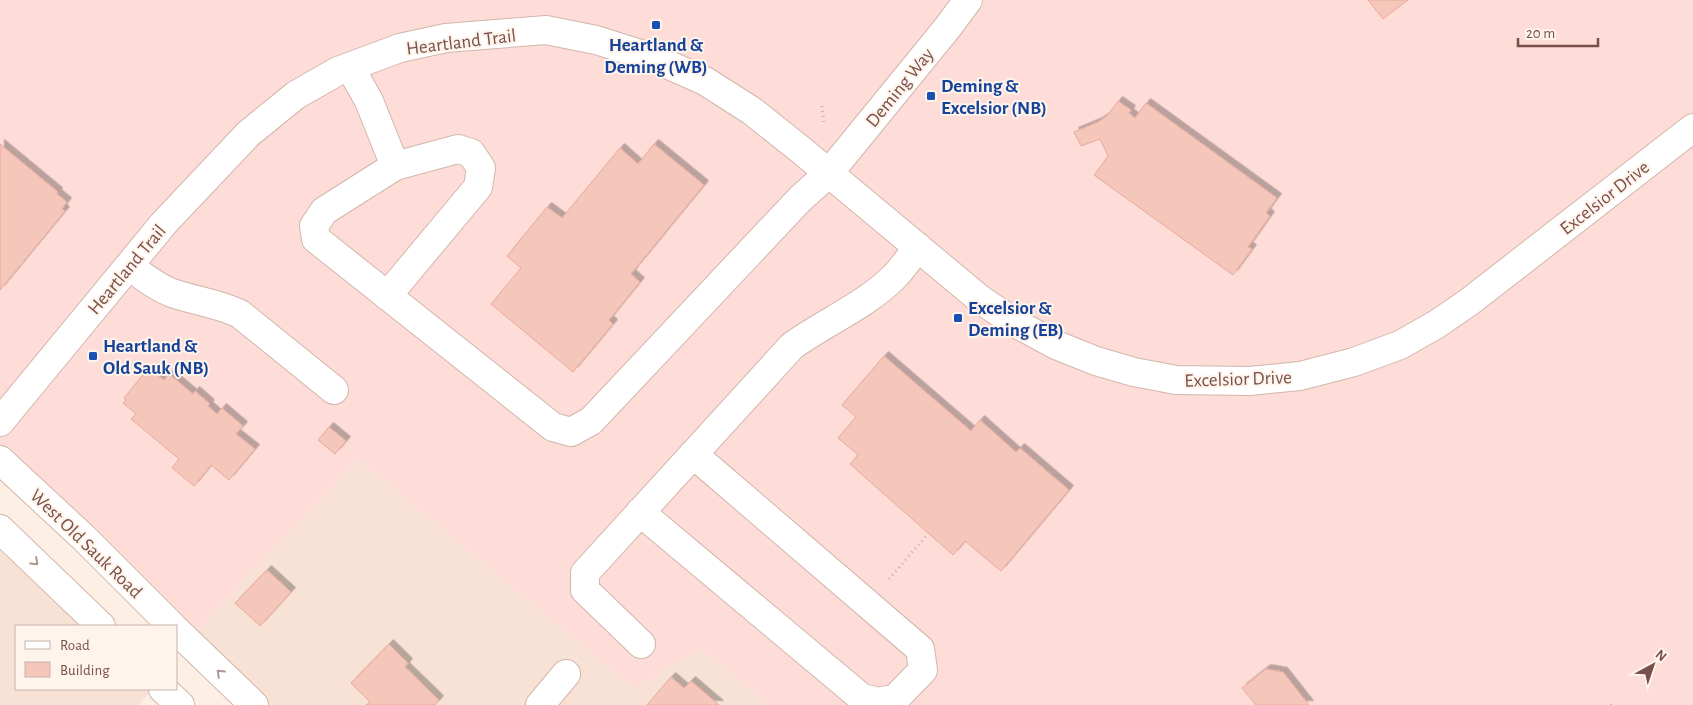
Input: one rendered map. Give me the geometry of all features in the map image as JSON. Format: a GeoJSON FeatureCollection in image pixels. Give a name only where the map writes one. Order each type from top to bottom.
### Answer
{"type":"FeatureCollection","features":[{"type":"Feature","properties":{"kind":"street","name":"Deming Way"},"geometry":{"type":"LineString","coordinates":[[387,296],[478,187],[481,168],[472,153],[458,149],[394,166],[324,211],[314,226],[316,239],[387,296],[553,427],[571,432],[591,421],[800,200],[829,173],[968,0]]}},
{"type":"Feature","properties":{"kind":"street","name":"Heartland Trail"},"geometry":{"type":"LineString","coordinates":[[0,422],[164,223],[248,134],[296,95],[338,71],[400,48],[446,38],[546,30],[596,40],[654,58],[705,81],[752,111],[829,173]]}},
{"type":"Feature","properties":{"kind":"street"},"geometry":{"type":"LineString","coordinates":[[350,67],[369,100],[394,166]]}},
{"type":"Feature","properties":{"kind":"street","name":"Excelsior Drive"},"geometry":{"type":"LineString","coordinates":[[829,173],[981,300],[1017,324],[1056,345],[1096,361],[1134,372],[1176,380],[1250,381],[1300,376],[1354,362],[1400,345],[1437,324],[1469,302],[1693,128]]}},
{"type":"Feature","properties":{"kind":"street"},"geometry":{"type":"LineString","coordinates":[[642,644],[585,590],[585,573],[792,346],[871,296],[894,277],[918,247]]}},
{"type":"Feature","properties":{"kind":"street"},"geometry":{"type":"LineString","coordinates":[[129,266],[160,288],[174,294],[225,306],[240,314],[334,390]]}},
{"type":"Feature","properties":{"kind":"street"},"geometry":{"type":"LineString","coordinates":[[640,512],[862,698],[879,702],[896,698],[923,670],[920,649],[693,454]]}},
{"type":"Feature","properties":{"kind":"street","name":"West Old Sauk Road"},"geometry":{"type":"LineString","coordinates":[[0,460],[84,538],[171,625]]}},
{"type":"Feature","properties":{"kind":"street"},"geometry":{"type":"LineString","coordinates":[[0,529],[99,625]]}},
{"type":"Feature","properties":{"kind":"street"},"geometry":{"type":"LineString","coordinates":[[178,632],[254,705]]}},
{"type":"Feature","properties":{"kind":"street"},"geometry":{"type":"LineString","coordinates":[[540,705],[566,674]]}},
{"type":"Feature","properties":{"kind":"street"},"geometry":{"type":"LineString","coordinates":[[164,690],[180,705]]}},
{"type":"Feature","properties":{"kind":"path"},"geometry":{"type":"LineString","coordinates":[[822,106],[824,123]]}},
{"type":"Feature","properties":{"kind":"path"},"geometry":{"type":"LineString","coordinates":[[889,579],[927,535]]}},
{"type":"Feature","properties":{"kind":"shaded area"},"geometry":{"type":"Polygon","coordinates":[[[0,0],[1693,0],[1693,705],[770,705],[701,648],[635,688],[358,459],[187,641],[178,632],[178,625],[170,625],[0,460],[0,0]]]}},
{"type":"Feature","properties":{"kind":"shaded area"},"geometry":{"type":"Polygon","coordinates":[[[358,459],[522,594],[701,648],[770,705],[254,705],[187,641],[358,459]]]}},
{"type":"Feature","properties":{"kind":"shaded area"},"geometry":{"type":"Polygon","coordinates":[[[0,529],[100,625],[15,625],[15,690],[152,690],[139,705],[0,705],[0,529]]]}},
{"type":"Feature","properties":{"kind":"building"},"geometry":{"type":"Polygon","coordinates":[[[1368,0],[1408,0],[1383,19],[1368,0]]]}},
{"type":"Feature","properties":{"kind":"building"},"geometry":{"type":"Polygon","coordinates":[[[1118,101],[1131,110],[1129,113],[1135,118],[1146,103],[1277,198],[1266,213],[1270,216],[1248,247],[1252,249],[1233,275],[1094,175],[1108,156],[1100,139],[1081,146],[1074,132],[1107,116],[1118,101]]]}},
{"type":"Feature","properties":{"kind":"building"},"geometry":{"type":"Polygon","coordinates":[[[0,144],[58,192],[57,194],[67,202],[62,209],[65,211],[0,290],[0,144]]]}},
{"type":"Feature","properties":{"kind":"building"},"geometry":{"type":"Polygon","coordinates":[[[654,144],[704,185],[631,274],[640,282],[609,320],[613,324],[573,372],[491,304],[521,268],[507,256],[547,207],[562,218],[620,148],[638,164],[654,144]]]}},
{"type":"Feature","properties":{"kind":"building"},"geometry":{"type":"Polygon","coordinates":[[[884,356],[971,431],[980,420],[1016,452],[1020,448],[1069,490],[1001,571],[965,541],[953,555],[850,464],[858,455],[838,438],[856,417],[842,405],[884,356]]]}},
{"type":"Feature","properties":{"kind":"building"},"geometry":{"type":"Polygon","coordinates":[[[151,370],[164,380],[169,374],[193,394],[195,391],[210,404],[208,406],[217,414],[222,408],[243,426],[236,434],[255,449],[229,480],[211,465],[194,486],[172,468],[179,459],[131,419],[136,414],[123,403],[126,400],[124,398],[146,371],[148,373],[151,370]]]}},
{"type":"Feature","properties":{"kind":"building"},"geometry":{"type":"Polygon","coordinates":[[[329,427],[346,441],[335,454],[318,440],[329,427]]]}},
{"type":"Feature","properties":{"kind":"building"},"geometry":{"type":"Polygon","coordinates":[[[267,570],[291,592],[260,626],[235,603],[267,570]]]}},
{"type":"Feature","properties":{"kind":"building"},"geometry":{"type":"Polygon","coordinates":[[[389,644],[408,663],[405,667],[439,700],[435,705],[366,705],[370,702],[351,683],[389,644]]]}},
{"type":"Feature","properties":{"kind":"building"},"geometry":{"type":"Polygon","coordinates":[[[1266,669],[1283,672],[1309,705],[1256,705],[1242,688],[1266,669]]]}},
{"type":"Feature","properties":{"kind":"building"},"geometry":{"type":"Polygon","coordinates":[[[671,677],[684,688],[691,681],[719,705],[647,705],[671,677]]]}},
{"type":"Feature","properties":{"kind":"place","name":"Heartland & Deming (WB)"},"geometry":{"type":"Point","coordinates":[656,25]}},
{"type":"Feature","properties":{"kind":"place","name":"Deming & Excelsior (NB)"},"geometry":{"type":"Point","coordinates":[931,96]}},
{"type":"Feature","properties":{"kind":"place","name":"Excelsior & Deming (EB)"},"geometry":{"type":"Point","coordinates":[958,318]}},
{"type":"Feature","properties":{"kind":"place","name":"Heartland & Old Sauk (NB)"},"geometry":{"type":"Point","coordinates":[93,356]}}]}
